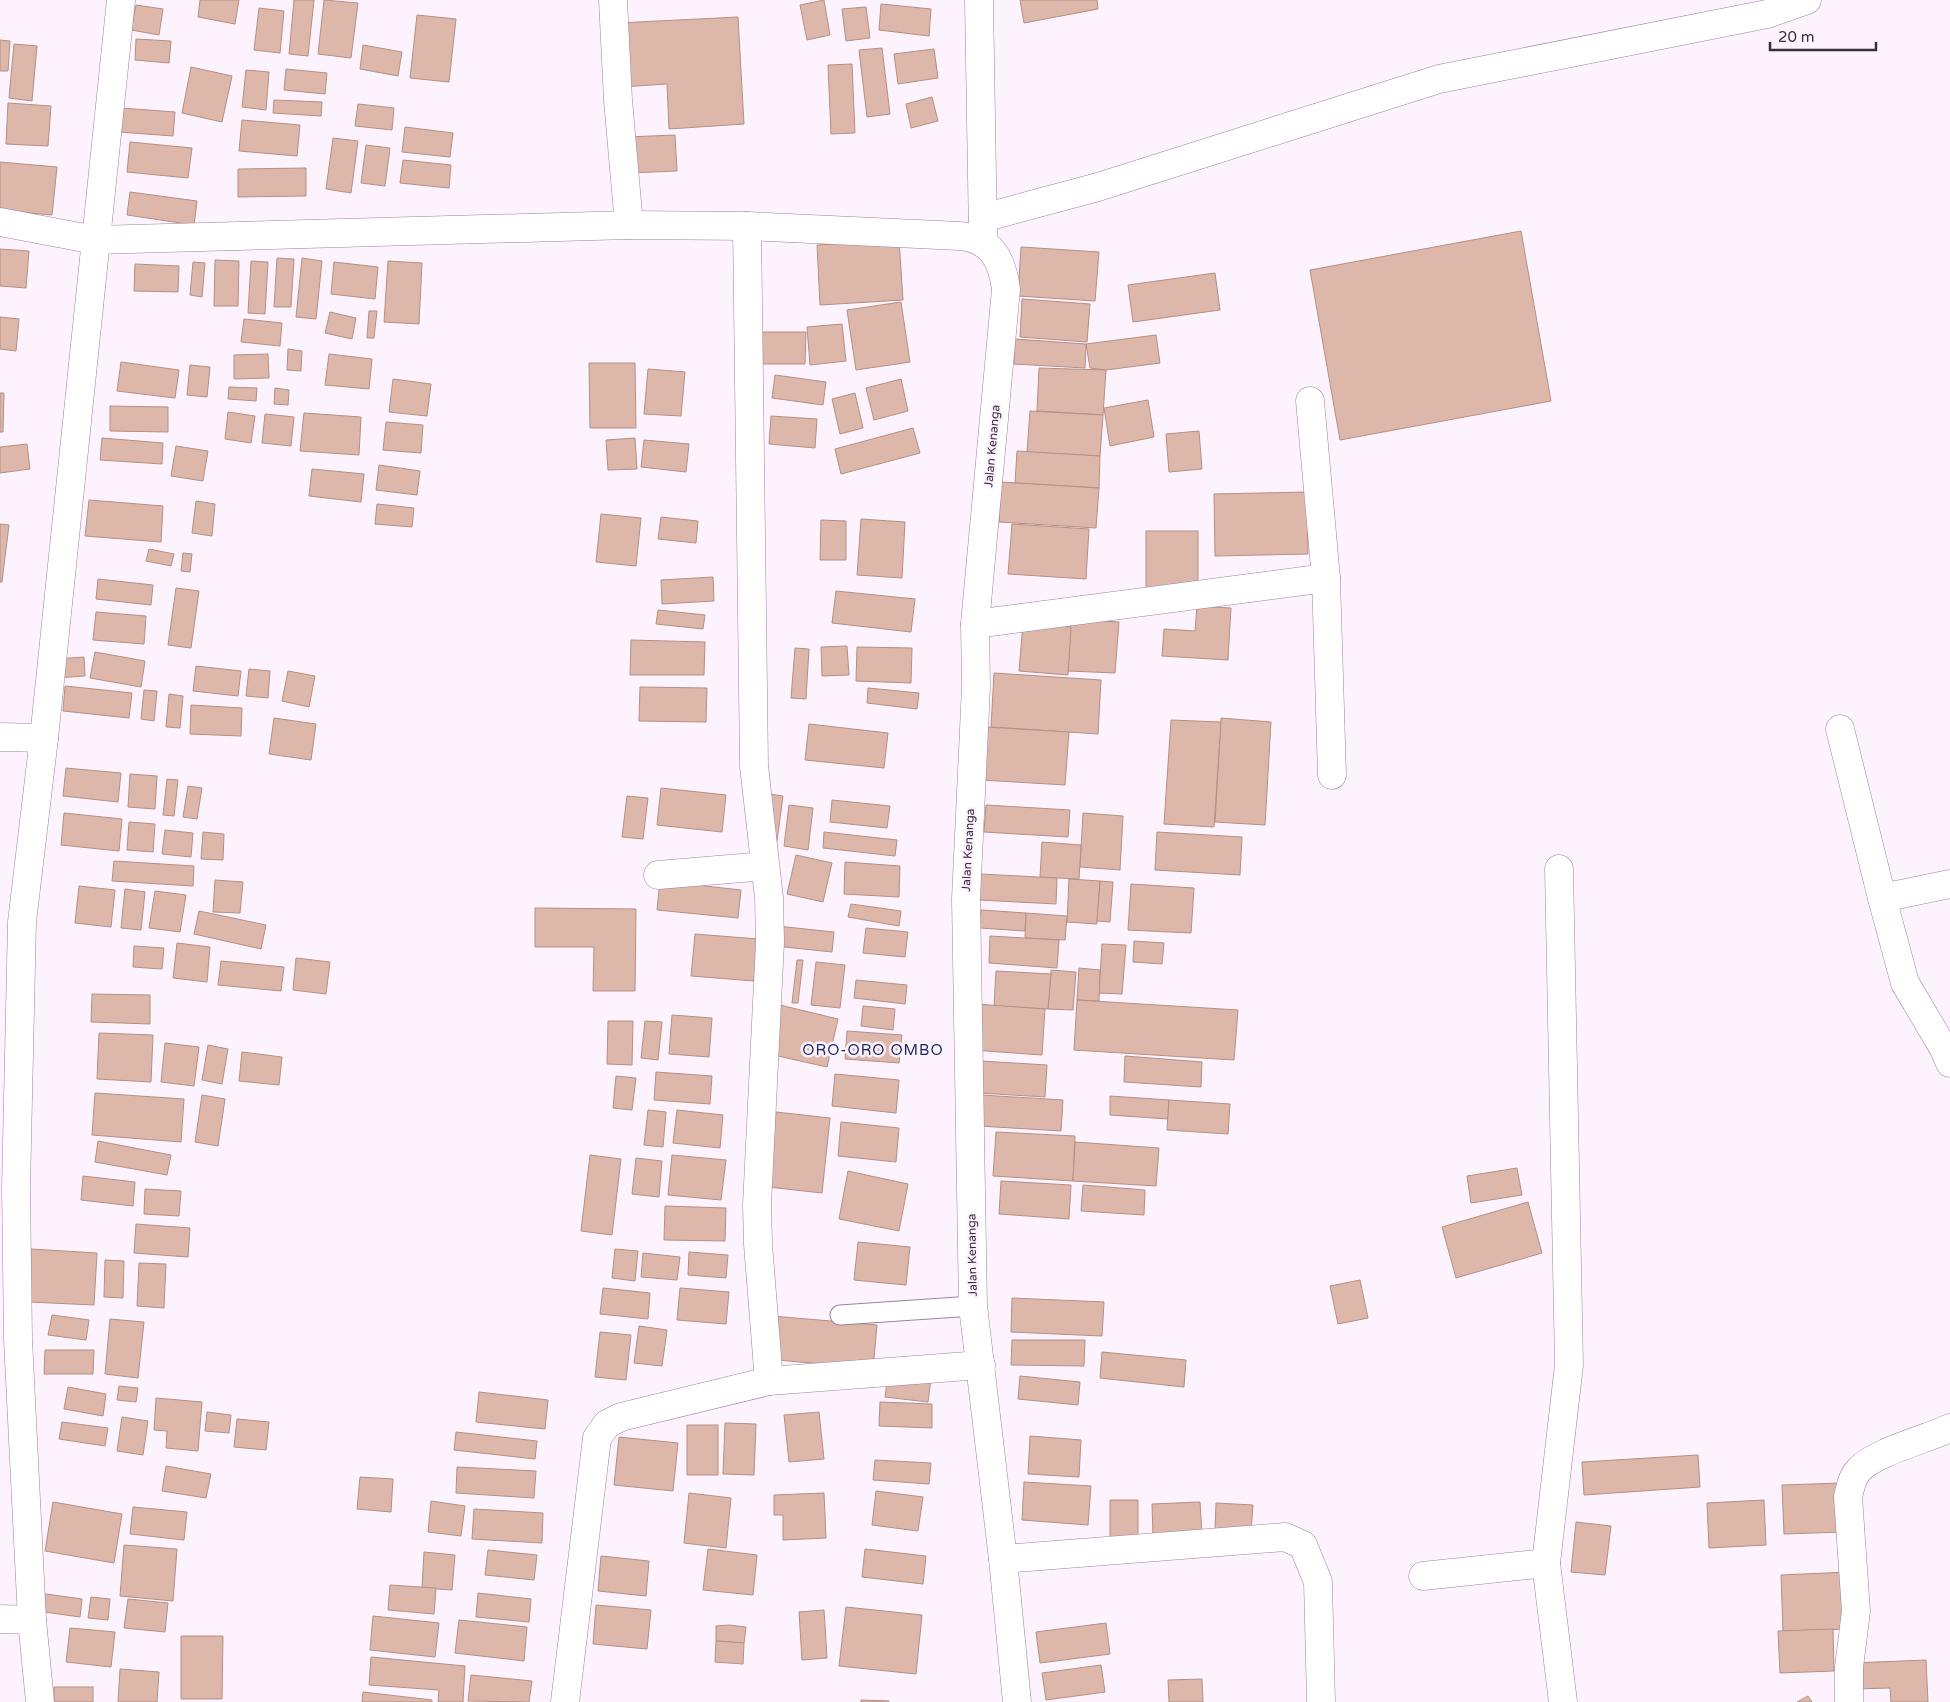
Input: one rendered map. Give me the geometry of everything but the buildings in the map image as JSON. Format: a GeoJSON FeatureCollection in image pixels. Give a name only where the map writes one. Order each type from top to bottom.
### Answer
{"type":"FeatureCollection","features":[{"type":"Feature","properties":{"kind":"street"},"geometry":{"type":"LineString","coordinates":[[40,1702],[32,1620],[18,1301],[11,921],[44,738],[121,0]]}},
{"type":"Feature","properties":{"kind":"street"},"geometry":{"type":"LineString","coordinates":[[613,0],[618,100],[629,225]]}},
{"type":"Feature","properties":{"kind":"street"},"geometry":{"type":"LineString","coordinates":[[979,0],[983,230]]}},
{"type":"Feature","properties":{"kind":"street"},"geometry":{"type":"LineString","coordinates":[[0,222],[95,240],[629,225],[746,226],[970,237],[983,230],[1098,187],[1439,79],[1767,14],[1807,0]]}},
{"type":"Feature","properties":{"kind":"street"},"geometry":{"type":"LineString","coordinates":[[746,226],[754,766],[769,898],[770,942],[757,1205],[758,1244],[769,1381]]}},
{"type":"Feature","properties":{"kind":"street","name":"Jalan Kenanga"},"geometry":{"type":"LineString","coordinates":[[983,230],[999,262],[1006,289],[975,624],[976,687],[966,899],[973,1306],[1003,1559],[1017,1702]]}},
{"type":"Feature","properties":{"kind":"street"},"geometry":{"type":"LineString","coordinates":[[1310,401],[1326,578],[1332,775]]}},
{"type":"Feature","properties":{"kind":"street"},"geometry":{"type":"LineString","coordinates":[[975,624],[1326,578]]}},
{"type":"Feature","properties":{"kind":"street"},"geometry":{"type":"LineString","coordinates":[[1840,729],[1905,982],[1944,1049],[1950,1063]]}},
{"type":"Feature","properties":{"kind":"street"},"geometry":{"type":"LineString","coordinates":[[0,737],[44,738]]}},
{"type":"Feature","properties":{"kind":"street"},"geometry":{"type":"LineString","coordinates":[[658,875],[765,866]]}},
{"type":"Feature","properties":{"kind":"street"},"geometry":{"type":"LineString","coordinates":[[1559,869],[1569,1365],[1546,1563],[1563,1702]]}},
{"type":"Feature","properties":{"kind":"street"},"geometry":{"type":"LineString","coordinates":[[1882,898],[1950,884]]}},
{"type":"Feature","properties":{"kind":"street"},"geometry":{"type":"LineString","coordinates":[[565,1702],[597,1438],[607,1424],[621,1417],[769,1381],[981,1365]]}},
{"type":"Feature","properties":{"kind":"street"},"geometry":{"type":"LineString","coordinates":[[1849,1702],[1850,1667],[1856,1611],[1848,1497],[1851,1484],[1858,1471],[1871,1460],[1950,1428]]}},
{"type":"Feature","properties":{"kind":"street"},"geometry":{"type":"LineString","coordinates":[[1003,1559],[1285,1537],[1303,1545],[1318,1582],[1321,1702]]}},
{"type":"Feature","properties":{"kind":"street"},"geometry":{"type":"LineString","coordinates":[[1423,1576],[1546,1563]]}},
{"type":"Feature","properties":{"kind":"street"},"geometry":{"type":"LineString","coordinates":[[0,1619],[32,1620]]}},
{"type":"Feature","properties":{"kind":"lane"},"geometry":{"type":"LineString","coordinates":[[840,1315],[973,1306]]}},
{"type":"Feature","properties":{"kind":"district","name":"ORO-ORO OMBO"},"geometry":{"type":"Point","coordinates":[873,1050]}}]}
